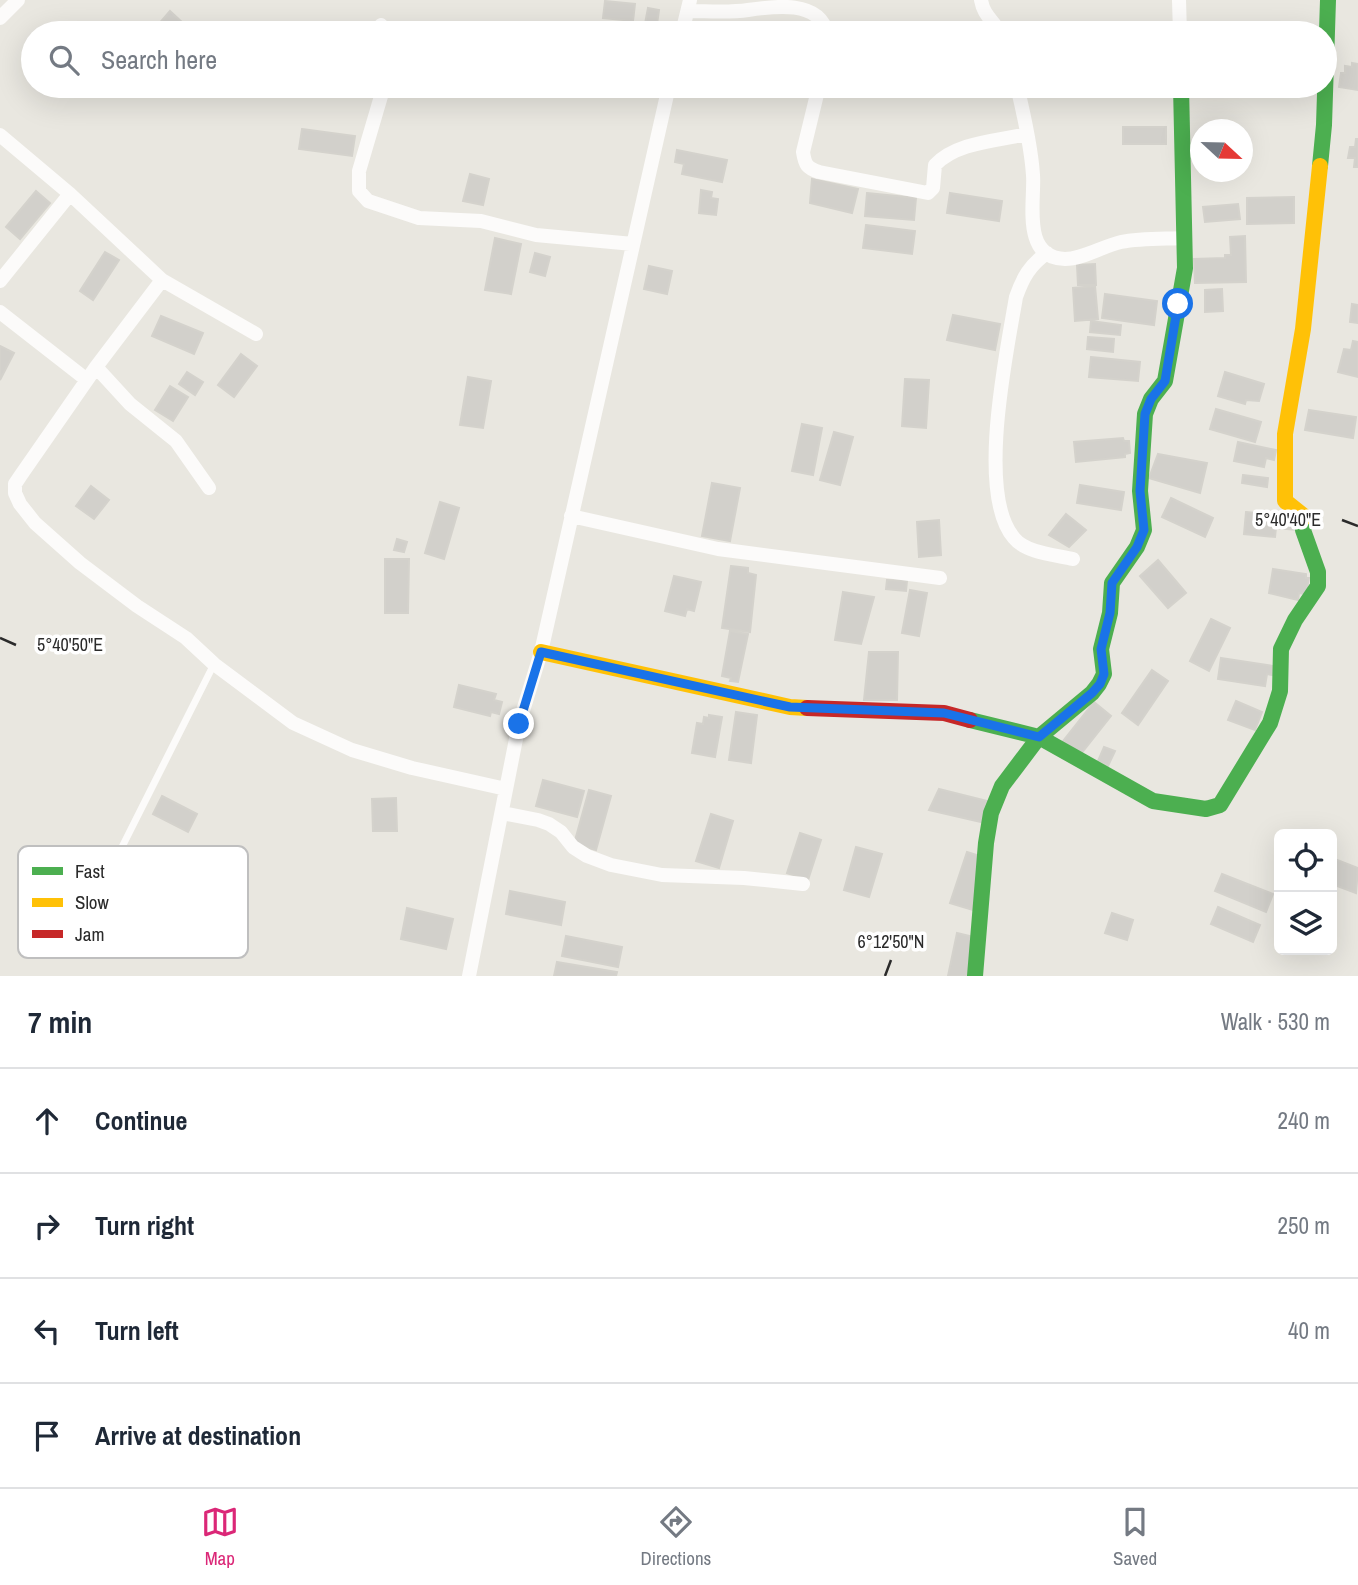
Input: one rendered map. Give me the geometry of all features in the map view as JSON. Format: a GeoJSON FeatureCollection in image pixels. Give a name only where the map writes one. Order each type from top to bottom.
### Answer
{"type":"FeatureCollection","features":[{"type":"Feature","properties":{"kind":"street"},"geometry":{"type":"LineString","coordinates":[[0,18],[18,0]]}},
{"type":"Feature","properties":{"kind":"street"},"geometry":{"type":"LineString","coordinates":[[981,0],[985,16],[992,21]]}},
{"type":"Feature","properties":{"kind":"street"},"geometry":{"type":"LineString","coordinates":[[1179,0],[1180,21]]}},
{"type":"Feature","properties":{"kind":"street"},"geometry":{"type":"LineString","coordinates":[[1328,0],[1329,21]]}},
{"type":"Feature","properties":{"kind":"street"},"geometry":{"type":"LineString","coordinates":[[689,5],[747,10],[766,5],[787,4],[806,8],[818,15],[821,21]]}},
{"type":"Feature","properties":{"kind":"street"},"geometry":{"type":"LineString","coordinates":[[381,98],[359,172],[359,191],[368,201],[419,218],[481,221],[536,235],[633,244]]}},
{"type":"Feature","properties":{"kind":"street"},"geometry":{"type":"LineString","coordinates":[[469,976],[519,724],[541,652],[666,98]]}},
{"type":"Feature","properties":{"kind":"street"},"geometry":{"type":"LineString","coordinates":[[816,98],[803,152],[804,164],[808,168],[928,194],[933,188],[935,165],[947,155],[968,146],[1027,134]]}},
{"type":"Feature","properties":{"kind":"street"},"geometry":{"type":"LineString","coordinates":[[1020,98],[1033,174],[1031,217],[1040,246],[1047,253],[1056,258],[1067,259],[1121,242],[1185,238]]}},
{"type":"Feature","properties":{"kind":"street"},"geometry":{"type":"LineString","coordinates":[[975,976],[986,846],[997,795],[1039,737],[1100,684],[1104,674],[1101,649],[1110,613],[1112,583],[1137,547],[1144,530],[1140,491],[1145,414],[1151,399],[1165,381],[1185,268],[1181,98]]}},
{"type":"Feature","properties":{"kind":"street"},"geometry":{"type":"LineString","coordinates":[[541,652],[790,707],[944,713],[1039,737],[1153,801],[1206,809],[1220,804],[1269,723],[1280,691],[1282,649],[1295,620],[1318,586],[1318,572],[1303,530],[1307,519],[1285,501],[1286,434],[1303,328],[1325,98]]}},
{"type":"Feature","properties":{"kind":"street"},"geometry":{"type":"LineString","coordinates":[[0,135],[70,194],[162,280],[256,334]]}},
{"type":"Feature","properties":{"kind":"street"},"geometry":{"type":"LineString","coordinates":[[0,281],[70,194]]}},
{"type":"Feature","properties":{"kind":"street"},"geometry":{"type":"LineString","coordinates":[[1047,253],[1023,276],[1016,297],[996,433],[997,489],[1006,525],[1015,540],[1031,549],[1073,559]]}},
{"type":"Feature","properties":{"kind":"street"},"geometry":{"type":"LineString","coordinates":[[162,280],[96,367],[15,484],[15,493],[20,504],[35,523],[80,563],[137,606],[186,638],[214,664],[293,723],[352,750],[412,768],[506,789]]}},
{"type":"Feature","properties":{"kind":"street"},"geometry":{"type":"LineString","coordinates":[[0,312],[87,380]]}},
{"type":"Feature","properties":{"kind":"street"},"geometry":{"type":"LineString","coordinates":[[96,367],[130,404],[176,440],[209,488]]}},
{"type":"Feature","properties":{"kind":"street"},"geometry":{"type":"LineString","coordinates":[[571,516],[718,549],[940,579]]}},
{"type":"Feature","properties":{"kind":"street"},"geometry":{"type":"LineString","coordinates":[[502,813],[549,824],[561,832],[573,847],[587,856],[611,865],[662,875],[744,878],[803,884]]}},
{"type":"Feature","properties":{"kind":"lane"},"geometry":{"type":"LineString","coordinates":[[123,846],[214,664]]}},
{"type":"Feature","properties":{"kind":"building"},"geometry":{"type":"Polygon","coordinates":[[[605,1],[635,4],[633,21],[603,18],[605,1]]]}},
{"type":"Feature","properties":{"kind":"building"},"geometry":{"type":"Polygon","coordinates":[[[648,8],[659,10],[657,21],[646,21],[648,8]]]}},
{"type":"Feature","properties":{"kind":"building"},"geometry":{"type":"Polygon","coordinates":[[[170,11],[181,21],[161,21],[170,11]]]}},
{"type":"Feature","properties":{"kind":"building"},"geometry":{"type":"Polygon","coordinates":[[[1352,63],[1358,64],[1358,90],[1339,87],[1341,73],[1345,73],[1345,66],[1352,67],[1352,63]]]}},
{"type":"Feature","properties":{"kind":"building"},"geometry":{"type":"Polygon","coordinates":[[[1123,127],[1166,127],[1166,144],[1123,144],[1123,127]]]}},
{"type":"Feature","properties":{"kind":"building"},"geometry":{"type":"Polygon","coordinates":[[[302,129],[355,136],[352,156],[299,149],[302,129]]]}},
{"type":"Feature","properties":{"kind":"building"},"geometry":{"type":"Polygon","coordinates":[[[1356,139],[1358,167],[1354,167],[1355,158],[1348,158],[1350,147],[1355,147],[1356,139]]]}},
{"type":"Feature","properties":{"kind":"building"},"geometry":{"type":"Polygon","coordinates":[[[677,150],[727,160],[722,182],[682,174],[684,164],[675,162],[677,150]]]}},
{"type":"Feature","properties":{"kind":"building"},"geometry":{"type":"Polygon","coordinates":[[[470,174],[489,179],[483,205],[463,201],[470,174]]]}},
{"type":"Feature","properties":{"kind":"building"},"geometry":{"type":"Polygon","coordinates":[[[812,179],[858,189],[852,213],[810,203],[812,179]]]}},
{"type":"Feature","properties":{"kind":"building"},"geometry":{"type":"Polygon","coordinates":[[[701,190],[712,192],[711,198],[718,199],[716,215],[699,213],[701,190]]]}},
{"type":"Feature","properties":{"kind":"building"},"geometry":{"type":"Polygon","coordinates":[[[36,191],[50,203],[20,239],[6,227],[36,191]]]}},
{"type":"Feature","properties":{"kind":"building"},"geometry":{"type":"Polygon","coordinates":[[[867,193],[916,198],[914,220],[865,216],[867,193]]]}},
{"type":"Feature","properties":{"kind":"building"},"geometry":{"type":"Polygon","coordinates":[[[950,193],[1002,201],[999,221],[947,213],[950,193]]]}},
{"type":"Feature","properties":{"kind":"building"},"geometry":{"type":"Polygon","coordinates":[[[1294,197],[1294,223],[1247,224],[1247,198],[1294,197]]]}},
{"type":"Feature","properties":{"kind":"building"},"geometry":{"type":"Polygon","coordinates":[[[1238,204],[1240,219],[1205,222],[1203,207],[1238,204]]]}},
{"type":"Feature","properties":{"kind":"building"},"geometry":{"type":"Polygon","coordinates":[[[866,225],[915,231],[912,254],[863,248],[866,225]]]}},
{"type":"Feature","properties":{"kind":"building"},"geometry":{"type":"Polygon","coordinates":[[[1245,236],[1246,282],[1195,283],[1194,259],[1225,258],[1225,255],[1231,255],[1230,237],[1245,236]]]}},
{"type":"Feature","properties":{"kind":"building"},"geometry":{"type":"Polygon","coordinates":[[[495,238],[521,244],[511,294],[485,290],[495,238]]]}},
{"type":"Feature","properties":{"kind":"building"},"geometry":{"type":"Polygon","coordinates":[[[105,252],[119,260],[93,300],[80,291],[105,252]]]}},
{"type":"Feature","properties":{"kind":"building"},"geometry":{"type":"Polygon","coordinates":[[[535,253],[550,257],[545,276],[530,272],[535,253]]]}},
{"type":"Feature","properties":{"kind":"building"},"geometry":{"type":"Polygon","coordinates":[[[1095,264],[1096,285],[1078,285],[1077,265],[1095,264]]]}},
{"type":"Feature","properties":{"kind":"building"},"geometry":{"type":"Polygon","coordinates":[[[649,266],[672,271],[667,294],[644,289],[649,266]]]}},
{"type":"Feature","properties":{"kind":"building"},"geometry":{"type":"Polygon","coordinates":[[[1095,286],[1098,319],[1075,321],[1073,288],[1095,286]]]}},
{"type":"Feature","properties":{"kind":"building"},"geometry":{"type":"Polygon","coordinates":[[[1222,289],[1223,311],[1205,312],[1205,290],[1222,289]]]}},
{"type":"Feature","properties":{"kind":"building"},"geometry":{"type":"Polygon","coordinates":[[[1105,294],[1157,301],[1154,325],[1102,318],[1105,294]]]}},
{"type":"Feature","properties":{"kind":"building"},"geometry":{"type":"Polygon","coordinates":[[[1352,304],[1358,305],[1358,323],[1350,322],[1352,304]]]}},
{"type":"Feature","properties":{"kind":"building"},"geometry":{"type":"Polygon","coordinates":[[[953,315],[1000,324],[995,350],[947,340],[953,315]]]}},
{"type":"Feature","properties":{"kind":"building"},"geometry":{"type":"Polygon","coordinates":[[[161,316],[203,333],[194,354],[152,336],[161,316]]]}},
{"type":"Feature","properties":{"kind":"building"},"geometry":{"type":"Polygon","coordinates":[[[1091,321],[1121,325],[1120,335],[1090,332],[1091,321]]]}},
{"type":"Feature","properties":{"kind":"building"},"geometry":{"type":"Polygon","coordinates":[[[1088,337],[1114,339],[1113,352],[1087,349],[1088,337]]]}},
{"type":"Feature","properties":{"kind":"building"},"geometry":{"type":"Polygon","coordinates":[[[1353,341],[1358,342],[1358,377],[1338,372],[1344,349],[1351,350],[1353,341]]]}},
{"type":"Feature","properties":{"kind":"building"},"geometry":{"type":"Polygon","coordinates":[[[0,346],[14,353],[0,380],[0,346]]]}},
{"type":"Feature","properties":{"kind":"building"},"geometry":{"type":"Polygon","coordinates":[[[241,354],[257,366],[234,397],[218,385],[241,354]]]}},
{"type":"Feature","properties":{"kind":"building"},"geometry":{"type":"Polygon","coordinates":[[[1091,357],[1140,362],[1138,381],[1089,377],[1091,357]]]}},
{"type":"Feature","properties":{"kind":"building"},"geometry":{"type":"Polygon","coordinates":[[[187,372],[203,382],[195,395],[179,384],[187,372]]]}},
{"type":"Feature","properties":{"kind":"building"},"geometry":{"type":"Polygon","coordinates":[[[1225,372],[1264,384],[1259,401],[1246,400],[1245,404],[1218,396],[1225,372]]]}},
{"type":"Feature","properties":{"kind":"building"},"geometry":{"type":"Polygon","coordinates":[[[468,377],[491,381],[483,428],[460,425],[468,377]]]}},
{"type":"Feature","properties":{"kind":"building"},"geometry":{"type":"Polygon","coordinates":[[[905,379],[929,380],[926,428],[902,426],[905,379]]]}},
{"type":"Feature","properties":{"kind":"building"},"geometry":{"type":"Polygon","coordinates":[[[170,386],[188,397],[173,421],[155,410],[170,386]]]}},
{"type":"Feature","properties":{"kind":"building"},"geometry":{"type":"Polygon","coordinates":[[[1216,409],[1261,422],[1255,442],[1210,429],[1216,409]]]}},
{"type":"Feature","properties":{"kind":"building"},"geometry":{"type":"Polygon","coordinates":[[[1309,410],[1356,417],[1353,438],[1305,430],[1309,410]]]}},
{"type":"Feature","properties":{"kind":"building"},"geometry":{"type":"Polygon","coordinates":[[[802,424],[822,428],[813,475],[792,471],[802,424]]]}},
{"type":"Feature","properties":{"kind":"building"},"geometry":{"type":"Polygon","coordinates":[[[834,432],[853,437],[840,485],[820,480],[834,432]]]}},
{"type":"Feature","properties":{"kind":"building"},"geometry":{"type":"Polygon","coordinates":[[[1123,438],[1124,441],[1129,441],[1130,453],[1125,454],[1125,457],[1076,462],[1074,442],[1123,438]]]}},
{"type":"Feature","properties":{"kind":"building"},"geometry":{"type":"Polygon","coordinates":[[[1238,442],[1276,450],[1274,460],[1266,458],[1264,467],[1234,461],[1238,442]]]}},
{"type":"Feature","properties":{"kind":"building"},"geometry":{"type":"Polygon","coordinates":[[[1158,454],[1207,463],[1200,493],[1149,478],[1158,454]]]}},
{"type":"Feature","properties":{"kind":"building"},"geometry":{"type":"Polygon","coordinates":[[[1243,475],[1268,478],[1267,487],[1242,483],[1243,475]]]}},
{"type":"Feature","properties":{"kind":"building"},"geometry":{"type":"Polygon","coordinates":[[[712,483],[740,488],[730,541],[702,536],[712,483]]]}},
{"type":"Feature","properties":{"kind":"building"},"geometry":{"type":"Polygon","coordinates":[[[1080,485],[1124,492],[1121,510],[1077,503],[1080,485]]]}},
{"type":"Feature","properties":{"kind":"building"},"geometry":{"type":"Polygon","coordinates":[[[91,486],[109,500],[94,519],[76,506],[91,486]]]}},
{"type":"Feature","properties":{"kind":"building"},"geometry":{"type":"Polygon","coordinates":[[[1171,498],[1213,518],[1205,537],[1162,517],[1171,498]]]}},
{"type":"Feature","properties":{"kind":"building"},"geometry":{"type":"Polygon","coordinates":[[[440,502],[459,508],[444,559],[425,553],[440,502]]]}},
{"type":"Feature","properties":{"kind":"building"},"geometry":{"type":"Polygon","coordinates":[[[1246,512],[1299,517],[1297,530],[1276,528],[1275,537],[1244,534],[1246,512]]]}},
{"type":"Feature","properties":{"kind":"building"},"geometry":{"type":"Polygon","coordinates":[[[1066,514],[1086,530],[1069,547],[1049,535],[1066,514]]]}},
{"type":"Feature","properties":{"kind":"building"},"geometry":{"type":"Polygon","coordinates":[[[939,520],[941,555],[919,557],[917,522],[939,520]]]}},
{"type":"Feature","properties":{"kind":"building"},"geometry":{"type":"Polygon","coordinates":[[[397,539],[407,542],[404,552],[394,550],[397,539]]]}},
{"type":"Feature","properties":{"kind":"building"},"geometry":{"type":"Polygon","coordinates":[[[385,559],[409,559],[408,613],[385,613],[385,559]]]}},
{"type":"Feature","properties":{"kind":"building"},"geometry":{"type":"Polygon","coordinates":[[[1158,560],[1186,593],[1168,608],[1140,576],[1158,560]]]}},
{"type":"Feature","properties":{"kind":"building"},"geometry":{"type":"Polygon","coordinates":[[[731,566],[748,568],[748,573],[756,575],[750,632],[722,628],[731,566]]]}},
{"type":"Feature","properties":{"kind":"building"},"geometry":{"type":"Polygon","coordinates":[[[1273,569],[1306,574],[1306,578],[1309,578],[1306,594],[1299,593],[1298,600],[1269,593],[1273,569]]]}},
{"type":"Feature","properties":{"kind":"building"},"geometry":{"type":"Polygon","coordinates":[[[674,576],[701,582],[694,611],[687,609],[685,616],[665,611],[674,576]]]}},
{"type":"Feature","properties":{"kind":"building"},"geometry":{"type":"Polygon","coordinates":[[[887,580],[907,581],[906,591],[886,589],[887,580]]]}},
{"type":"Feature","properties":{"kind":"building"},"geometry":{"type":"Polygon","coordinates":[[[910,590],[927,593],[919,636],[902,633],[910,590]]]}},
{"type":"Feature","properties":{"kind":"building"},"geometry":{"type":"Polygon","coordinates":[[[843,592],[874,597],[861,644],[835,640],[843,592]]]}},
{"type":"Feature","properties":{"kind":"building"},"geometry":{"type":"Polygon","coordinates":[[[1211,619],[1230,628],[1209,671],[1190,661],[1211,619]]]}},
{"type":"Feature","properties":{"kind":"building"},"geometry":{"type":"Polygon","coordinates":[[[730,631],[748,634],[738,682],[722,676],[730,631]]]}},
{"type":"Feature","properties":{"kind":"building"},"geometry":{"type":"Polygon","coordinates":[[[869,652],[898,652],[897,700],[864,700],[869,652]]]}},
{"type":"Feature","properties":{"kind":"building"},"geometry":{"type":"Polygon","coordinates":[[[1221,658],[1273,666],[1272,675],[1267,674],[1265,686],[1218,679],[1221,658]]]}},
{"type":"Feature","properties":{"kind":"building"},"geometry":{"type":"Polygon","coordinates":[[[1152,670],[1168,681],[1138,725],[1122,713],[1152,670]]]}},
{"type":"Feature","properties":{"kind":"building"},"geometry":{"type":"Polygon","coordinates":[[[459,685],[496,694],[494,700],[502,702],[499,714],[491,712],[490,716],[454,707],[459,685]]]}},
{"type":"Feature","properties":{"kind":"building"},"geometry":{"type":"Polygon","coordinates":[[[1236,701],[1262,712],[1255,730],[1228,720],[1236,701]]]}},
{"type":"Feature","properties":{"kind":"building"},"geometry":{"type":"Polygon","coordinates":[[[1094,702],[1111,716],[1080,755],[1063,741],[1094,702]]]}},
{"type":"Feature","properties":{"kind":"building"},"geometry":{"type":"Polygon","coordinates":[[[736,712],[757,715],[751,763],[729,760],[736,712]]]}},
{"type":"Feature","properties":{"kind":"building"},"geometry":{"type":"Polygon","coordinates":[[[709,715],[722,717],[715,757],[692,753],[697,723],[703,724],[704,717],[709,718],[709,715]]]}},
{"type":"Feature","properties":{"kind":"building"},"geometry":{"type":"Polygon","coordinates":[[[1104,747],[1115,751],[1108,766],[1098,761],[1104,747]]]}},
{"type":"Feature","properties":{"kind":"building"},"geometry":{"type":"Polygon","coordinates":[[[543,780],[584,791],[577,817],[536,806],[543,780]]]}},
{"type":"Feature","properties":{"kind":"building"},"geometry":{"type":"Polygon","coordinates":[[[939,789],[987,801],[981,822],[929,810],[939,789]]]}},
{"type":"Feature","properties":{"kind":"building"},"geometry":{"type":"Polygon","coordinates":[[[589,790],[611,796],[596,850],[574,844],[589,790]]]}},
{"type":"Feature","properties":{"kind":"building"},"geometry":{"type":"Polygon","coordinates":[[[162,796],[197,814],[188,832],[153,814],[162,796]]]}},
{"type":"Feature","properties":{"kind":"building"},"geometry":{"type":"Polygon","coordinates":[[[396,798],[397,831],[373,831],[372,799],[396,798]]]}},
{"type":"Feature","properties":{"kind":"building"},"geometry":{"type":"Polygon","coordinates":[[[711,814],[733,821],[719,868],[696,861],[711,814]]]}},
{"type":"Feature","properties":{"kind":"building"},"geometry":{"type":"Polygon","coordinates":[[[800,833],[821,840],[808,880],[787,873],[800,833]]]}},
{"type":"Feature","properties":{"kind":"building"},"geometry":{"type":"Polygon","coordinates":[[[856,847],[882,854],[869,897],[844,890],[856,847]]]}},
{"type":"Feature","properties":{"kind":"building"},"geometry":{"type":"Polygon","coordinates":[[[967,852],[989,859],[973,910],[950,903],[967,852]]]}},
{"type":"Feature","properties":{"kind":"building"},"geometry":{"type":"Polygon","coordinates":[[[1337,860],[1358,868],[1356,893],[1337,886],[1337,860]]]}},
{"type":"Feature","properties":{"kind":"building"},"geometry":{"type":"Polygon","coordinates":[[[1222,874],[1273,894],[1266,912],[1215,891],[1222,874]]]}},
{"type":"Feature","properties":{"kind":"building"},"geometry":{"type":"Polygon","coordinates":[[[510,891],[565,902],[561,925],[506,914],[510,891]]]}},
{"type":"Feature","properties":{"kind":"building"},"geometry":{"type":"Polygon","coordinates":[[[1218,907],[1260,925],[1253,942],[1211,924],[1218,907]]]}},
{"type":"Feature","properties":{"kind":"building"},"geometry":{"type":"Polygon","coordinates":[[[407,908],[453,919],[446,949],[401,939],[407,908]]]}},
{"type":"Feature","properties":{"kind":"building"},"geometry":{"type":"Polygon","coordinates":[[[1112,913],[1133,920],[1127,940],[1105,933],[1112,913]]]}},
{"type":"Feature","properties":{"kind":"building"},"geometry":{"type":"Polygon","coordinates":[[[957,933],[978,938],[970,976],[948,976],[957,933]]]}},
{"type":"Feature","properties":{"kind":"building"},"geometry":{"type":"Polygon","coordinates":[[[566,936],[622,947],[618,967],[562,956],[566,936]]]}},
{"type":"Feature","properties":{"kind":"building"},"geometry":{"type":"Polygon","coordinates":[[[557,962],[617,972],[616,976],[554,976],[557,962]]]}},
{"type":"Feature","properties":{"kind":"traffic: fast"},"geometry":{"type":"LineString","coordinates":[[1327,21],[1328,0]]}},
{"type":"Feature","properties":{"kind":"traffic: fast"},"geometry":{"type":"LineString","coordinates":[[970,720],[1039,737],[1092,693],[1104,674],[1101,649],[1110,613],[1112,583],[1137,547],[1144,530],[1140,491],[1145,414],[1151,399],[1165,381],[1185,268],[1181,98]]}},
{"type":"Feature","properties":{"kind":"traffic: fast"},"geometry":{"type":"LineString","coordinates":[[1320,166],[1325,98]]}},
{"type":"Feature","properties":{"kind":"traffic: fast"},"geometry":{"type":"LineString","coordinates":[[975,976],[991,813],[1002,786],[1039,737],[1153,801],[1206,809],[1220,805],[1270,723],[1280,691],[1281,649],[1295,620],[1318,586],[1318,572],[1303,530],[1307,519],[1305,517]]}},
{"type":"Feature","properties":{"kind":"traffic: slow"},"geometry":{"type":"LineString","coordinates":[[1305,517],[1285,501],[1285,434],[1303,329],[1320,166]]}},
{"type":"Feature","properties":{"kind":"traffic: slow"},"geometry":{"type":"LineString","coordinates":[[541,652],[790,707],[807,708]]}},
{"type":"Feature","properties":{"kind":"traffic: jam"},"geometry":{"type":"LineString","coordinates":[[807,708],[944,713],[970,720]]}},
{"type":"Feature","properties":{"kind":"route"},"geometry":{"type":"LineString","coordinates":[[519,724],[541,652],[790,707],[944,713],[1039,737],[1092,693],[1104,674],[1101,649],[1110,613],[1112,583],[1119,569],[1137,547],[1144,530],[1140,491],[1145,414],[1151,399],[1165,381],[1178,304]]}}]}
